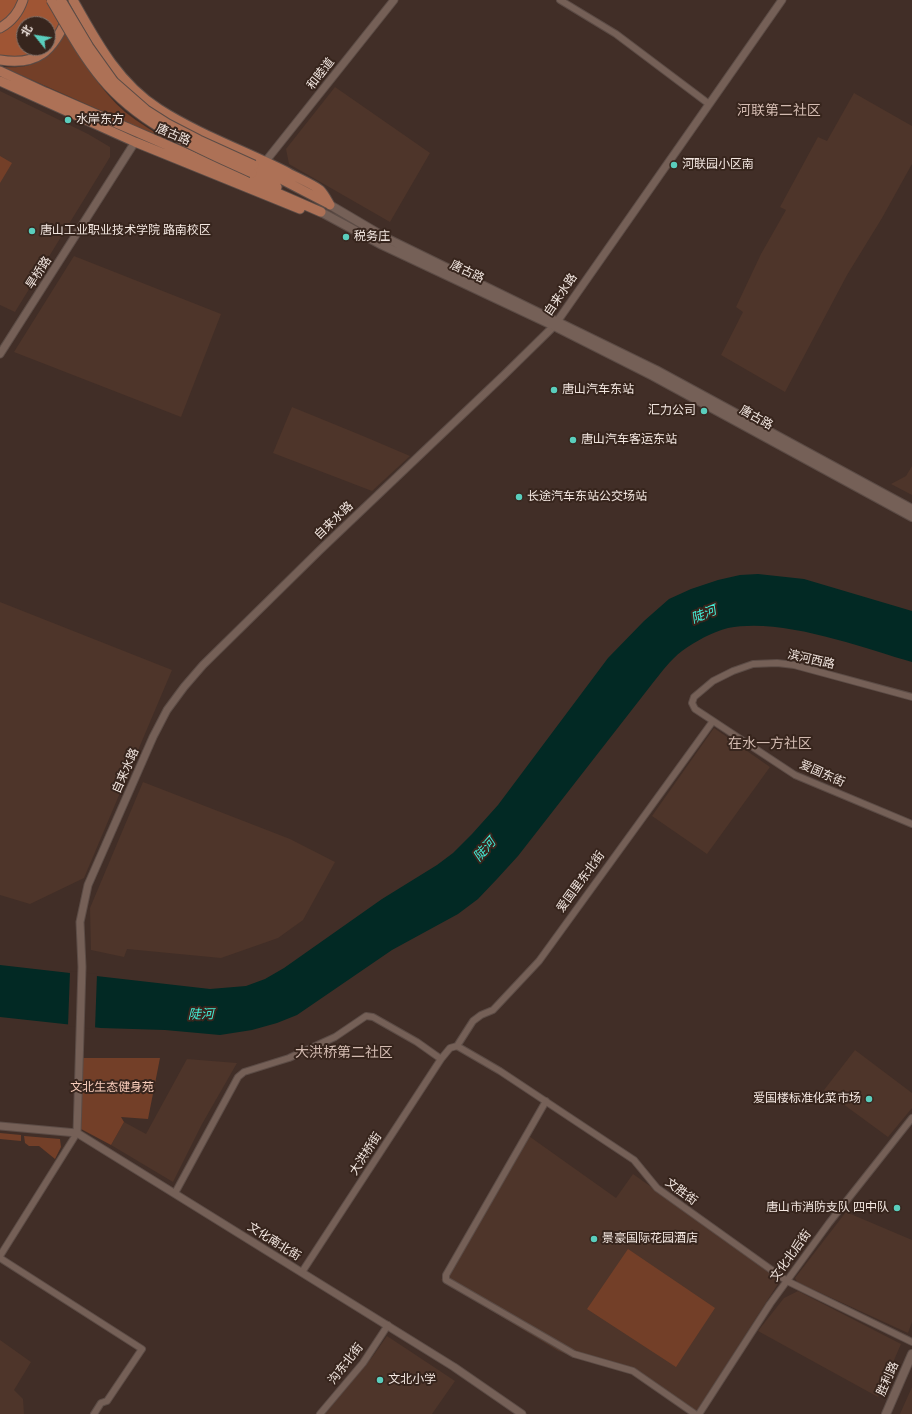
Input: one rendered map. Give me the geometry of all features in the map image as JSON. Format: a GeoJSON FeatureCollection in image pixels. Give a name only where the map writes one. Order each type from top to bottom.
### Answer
{"type":"FeatureCollection","features":[{"type":"Feature","properties":{"kind":"main road"},"geometry":{"type":"LineString","coordinates":[[0,28],[13,18],[23,0]]}},
{"type":"Feature","properties":{"kind":"main road"},"geometry":{"type":"LineString","coordinates":[[51,0],[83,54],[103,80],[126,104],[152,124],[176,138],[252,173],[321,212]]}},
{"type":"Feature","properties":{"kind":"main road","name":"唐古路"},"geometry":{"type":"LineString","coordinates":[[61,0],[89,48],[114,82],[146,110],[252,173]]}},
{"type":"Feature","properties":{"kind":"main road"},"geometry":{"type":"LineString","coordinates":[[0,60],[23,62],[42,55],[50,47],[67,19],[72,0]]}},
{"type":"Feature","properties":{"kind":"main road"},"geometry":{"type":"LineString","coordinates":[[72,0],[99,47],[119,73],[138,92],[158,108],[182,123],[319,189],[330,205]]}},
{"type":"Feature","properties":{"kind":"main road","name":"唐古路"},"geometry":{"type":"LineString","coordinates":[[0,71],[45,92],[330,205],[386,238],[555,323],[912,517]]}},
{"type":"Feature","properties":{"kind":"main road"},"geometry":{"type":"LineString","coordinates":[[0,81],[135,142],[304,211],[321,212]]}},
{"type":"Feature","properties":{"kind":"main road","name":"唐古路"},"geometry":{"type":"LineString","coordinates":[[321,212],[382,245],[656,370],[912,508]]}},
{"type":"Feature","properties":{"kind":"main road","name":"胜利路"},"geometry":{"type":"LineString","coordinates":[[886,1414],[912,1354]]}},
{"type":"Feature","properties":{"kind":"street","name":"和睦道"},"geometry":{"type":"LineString","coordinates":[[265,162],[394,0]]}},
{"type":"Feature","properties":{"kind":"street"},"geometry":{"type":"LineString","coordinates":[[560,0],[616,34],[709,104]]}},
{"type":"Feature","properties":{"kind":"street","name":"自来水路"},"geometry":{"type":"LineString","coordinates":[[77,1133],[82,966],[80,922],[88,885],[153,737],[167,710],[184,686],[203,665],[320,550],[504,375],[555,323],[782,0]]}},
{"type":"Feature","properties":{"kind":"street","name":"旱桥路"},"geometry":{"type":"LineString","coordinates":[[0,354],[135,142]]}},
{"type":"Feature","properties":{"kind":"street","name":"滨河西路"},"geometry":{"type":"LineString","coordinates":[[692,703],[694,697],[713,681],[733,671],[753,664],[777,663],[794,665],[912,697]]}},
{"type":"Feature","properties":{"kind":"street","name":"爱国东街"},"geometry":{"type":"LineString","coordinates":[[692,703],[695,709],[795,775],[912,824]]}},
{"type":"Feature","properties":{"kind":"street","name":"爱国里东北街"},"geometry":{"type":"LineString","coordinates":[[457,1046],[473,1021],[481,1015],[493,1010],[539,961],[713,720]]}},
{"type":"Feature","properties":{"kind":"street"},"geometry":{"type":"LineString","coordinates":[[175,1193],[238,1077],[244,1072],[289,1058],[335,1036],[366,1016],[373,1017],[441,1058]]}},
{"type":"Feature","properties":{"kind":"street","name":"大洪桥街"},"geometry":{"type":"LineString","coordinates":[[302,1272],[441,1058],[450,1048],[457,1046]]}},
{"type":"Feature","properties":{"kind":"street","name":"文胜街"},"geometry":{"type":"LineString","coordinates":[[457,1046],[500,1071],[634,1160],[657,1188],[787,1281],[912,1342]]}},
{"type":"Feature","properties":{"kind":"street"},"geometry":{"type":"LineString","coordinates":[[546,1101],[446,1275],[446,1280],[574,1354],[633,1371],[695,1414]]}},
{"type":"Feature","properties":{"kind":"street","name":"文化北后街"},"geometry":{"type":"LineString","coordinates":[[700,1414],[770,1304],[830,1222],[912,1118]]}},
{"type":"Feature","properties":{"kind":"street","name":"文化南北街"},"geometry":{"type":"LineString","coordinates":[[0,1126],[77,1133],[388,1325],[454,1367],[522,1414]]}},
{"type":"Feature","properties":{"kind":"street"},"geometry":{"type":"LineString","coordinates":[[77,1133],[0,1257],[142,1349],[107,1401],[101,1403],[94,1414]]}},
{"type":"Feature","properties":{"kind":"street","name":"沟东北街"},"geometry":{"type":"LineString","coordinates":[[320,1414],[363,1363],[388,1325]]}},
{"type":"Feature","properties":{"kind":"shaded area"},"geometry":{"type":"Polygon","coordinates":[[[0,0],[46,0],[55,16],[16,16],[16,56],[31,56],[24,60],[0,56],[0,0]]]}},
{"type":"Feature","properties":{"kind":"shaded area"},"geometry":{"type":"Polygon","coordinates":[[[56,19],[60,26],[56,32],[56,19]]]}},
{"type":"Feature","properties":{"kind":"shaded area"},"geometry":{"type":"Polygon","coordinates":[[[335,87],[430,153],[390,222],[289,164],[286,149],[335,87]]]}},
{"type":"Feature","properties":{"kind":"shaded area","name":"唐山工业职业技术学院 路南校区"},"geometry":{"type":"Polygon","coordinates":[[[0,91],[88,134],[110,147],[110,157],[15,312],[0,305],[0,91]]]}},
{"type":"Feature","properties":{"kind":"shaded area"},"geometry":{"type":"Polygon","coordinates":[[[854,93],[912,126],[912,164],[882,218],[847,275],[785,392],[721,355],[743,312],[736,307],[761,254],[786,210],[780,207],[818,137],[827,141],[854,93]]]}},
{"type":"Feature","properties":{"kind":"shaded area"},"geometry":{"type":"Polygon","coordinates":[[[74,256],[221,314],[181,417],[14,352],[74,256]]]}},
{"type":"Feature","properties":{"kind":"shaded area"},"geometry":{"type":"Polygon","coordinates":[[[292,407],[410,456],[372,491],[273,453],[292,407]]]}},
{"type":"Feature","properties":{"kind":"shaded area"},"geometry":{"type":"Polygon","coordinates":[[[912,466],[912,495],[891,484],[906,476],[912,466]]]}},
{"type":"Feature","properties":{"kind":"shaded area"},"geometry":{"type":"Polygon","coordinates":[[[0,602],[172,670],[84,878],[30,904],[0,895],[0,602]]]}},
{"type":"Feature","properties":{"kind":"shaded area"},"geometry":{"type":"Polygon","coordinates":[[[714,728],[770,767],[707,854],[652,816],[714,728]]]}},
{"type":"Feature","properties":{"kind":"shaded area"},"geometry":{"type":"Polygon","coordinates":[[[143,782],[290,839],[335,862],[303,920],[278,938],[221,958],[127,949],[124,957],[91,950],[90,908],[143,782]]]}},
{"type":"Feature","properties":{"kind":"shaded area","name":"爱国楼标准化菜市场"},"geometry":{"type":"Polygon","coordinates":[[[855,1050],[912,1093],[912,1108],[888,1137],[824,1090],[855,1050]]]}},
{"type":"Feature","properties":{"kind":"shaded area"},"geometry":{"type":"Polygon","coordinates":[[[187,1059],[237,1063],[202,1124],[173,1182],[111,1145],[124,1122],[146,1134],[187,1059]]]}},
{"type":"Feature","properties":{"kind":"shaded area","name":"景豪国际花园酒店"},"geometry":{"type":"Polygon","coordinates":[[[526,1134],[616,1198],[633,1174],[781,1279],[696,1412],[633,1373],[558,1351],[441,1280],[526,1134]]]}},
{"type":"Feature","properties":{"kind":"shaded area"},"geometry":{"type":"Polygon","coordinates":[[[846,1212],[912,1240],[912,1322],[908,1333],[797,1282],[795,1278],[846,1212]]]}},
{"type":"Feature","properties":{"kind":"shaded area"},"geometry":{"type":"Polygon","coordinates":[[[798,1291],[901,1344],[878,1397],[758,1331],[784,1298],[798,1291]]]}},
{"type":"Feature","properties":{"kind":"shaded area","name":"文北小学"},"geometry":{"type":"Polygon","coordinates":[[[387,1336],[455,1381],[432,1414],[325,1414],[373,1356],[387,1336]]]}},
{"type":"Feature","properties":{"kind":"shaded area"},"geometry":{"type":"Polygon","coordinates":[[[0,1340],[31,1362],[14,1390],[23,1399],[24,1414],[0,1414],[0,1340]]]}},
{"type":"Feature","properties":{"kind":"shaded area"},"geometry":{"type":"Polygon","coordinates":[[[912,1387],[912,1414],[900,1414],[912,1387]]]}},
{"type":"Feature","properties":{"kind":"green space"},"geometry":{"type":"Polygon","coordinates":[[[65,33],[92,75],[116,103],[136,120],[169,141],[3,67],[24,66],[40,61],[46,56],[56,56],[56,46],[65,33]]]}},
{"type":"Feature","properties":{"kind":"green space"},"geometry":{"type":"Polygon","coordinates":[[[0,156],[12,163],[0,183],[0,156]]]}},
{"type":"Feature","properties":{"kind":"green space","name":"文北生态健身苑"},"geometry":{"type":"Polygon","coordinates":[[[82,1058],[160,1058],[148,1119],[121,1117],[124,1122],[111,1145],[81,1129],[82,1058]]]}},
{"type":"Feature","properties":{"kind":"green space"},"geometry":{"type":"Polygon","coordinates":[[[0,1133],[21,1135],[21,1141],[0,1139],[0,1133]]]}},
{"type":"Feature","properties":{"kind":"green space"},"geometry":{"type":"Polygon","coordinates":[[[24,1136],[60,1139],[61,1147],[55,1159],[39,1146],[29,1146],[25,1143],[24,1136]]]}},
{"type":"Feature","properties":{"kind":"green space"},"geometry":{"type":"Polygon","coordinates":[[[628,1249],[715,1308],[676,1367],[587,1309],[628,1249]]]}},
{"type":"Feature","properties":{"kind":"water","name":"陡河"},"geometry":{"type":"Polygon","coordinates":[[[758,574],[804,579],[912,611],[912,662],[821,635],[772,627],[749,626],[728,628],[698,640],[682,651],[666,667],[518,856],[478,899],[458,914],[392,950],[297,1015],[277,1023],[252,1030],[220,1035],[165,1030],[101,1028],[0,1017],[0,965],[210,989],[246,986],[265,979],[284,968],[382,899],[437,865],[453,853],[498,805],[608,658],[644,621],[669,599],[691,589],[718,580],[740,575],[758,574]]]}},
{"type":"Feature","properties":{"kind":"pier"},"geometry":{"type":"Polygon","coordinates":[[[70,971],[97,974],[95,1029],[68,1026],[70,971]]]}},
{"type":"Feature","properties":{"kind":"place","name":"水岸东方"},"geometry":{"type":"Point","coordinates":[68,120]}},
{"type":"Feature","properties":{"kind":"place","name":"河联园小区南"},"geometry":{"type":"Point","coordinates":[674,165]}},
{"type":"Feature","properties":{"kind":"place","name":"唐山工业职业技术学院 路南校区"},"geometry":{"type":"Point","coordinates":[32,231]}},
{"type":"Feature","properties":{"kind":"place","name":"税务庄"},"geometry":{"type":"Point","coordinates":[346,237]}},
{"type":"Feature","properties":{"kind":"place","name":"唐山汽车东站"},"geometry":{"type":"Point","coordinates":[554,390]}},
{"type":"Feature","properties":{"kind":"place","name":"汇力公司"},"geometry":{"type":"Point","coordinates":[704,411]}},
{"type":"Feature","properties":{"kind":"place","name":"唐山汽车客运东站"},"geometry":{"type":"Point","coordinates":[573,440]}},
{"type":"Feature","properties":{"kind":"place","name":"长途汽车东站公交场站"},"geometry":{"type":"Point","coordinates":[519,497]}},
{"type":"Feature","properties":{"kind":"place","name":"爱国楼标准化菜市场"},"geometry":{"type":"Point","coordinates":[869,1099]}},
{"type":"Feature","properties":{"kind":"place","name":"唐山市消防支队 四中队"},"geometry":{"type":"Point","coordinates":[897,1208]}},
{"type":"Feature","properties":{"kind":"place","name":"景豪国际花园酒店"},"geometry":{"type":"Point","coordinates":[594,1239]}},
{"type":"Feature","properties":{"kind":"place","name":"文北小学"},"geometry":{"type":"Point","coordinates":[380,1380]}},
{"type":"Feature","properties":{"kind":"district","name":"河联第二社区"},"geometry":{"type":"Point","coordinates":[779,111]}},
{"type":"Feature","properties":{"kind":"district","name":"在水一方社区"},"geometry":{"type":"Point","coordinates":[770,744]}},
{"type":"Feature","properties":{"kind":"district","name":"大洪桥第二社区"},"geometry":{"type":"Point","coordinates":[344,1053]}}]}
